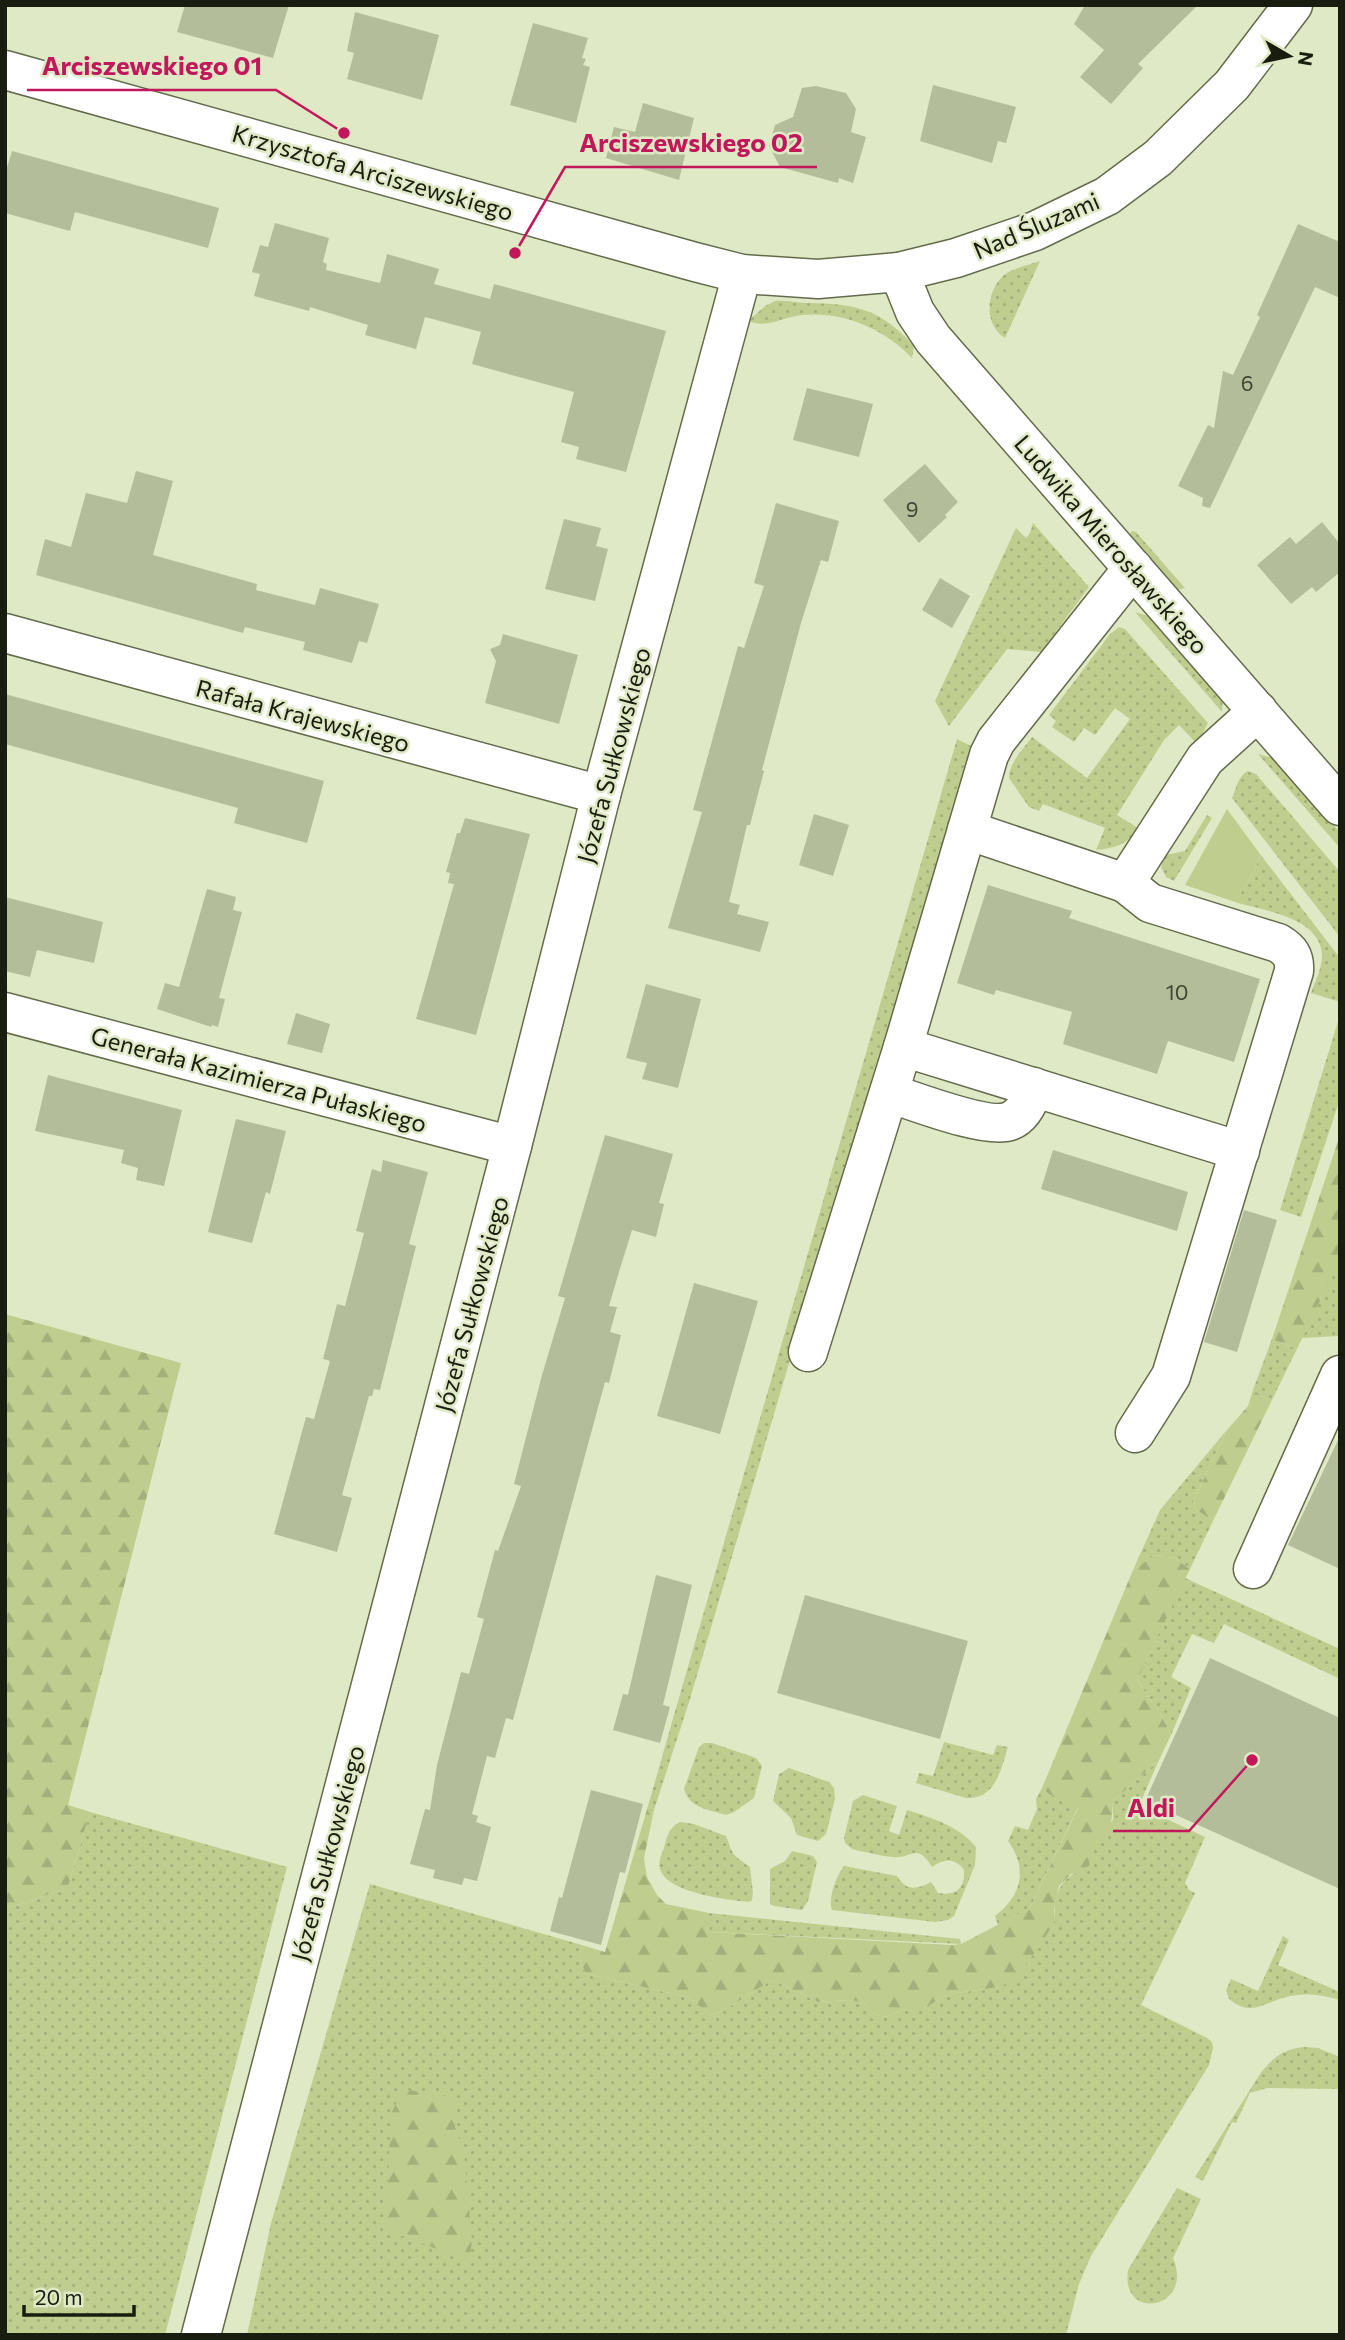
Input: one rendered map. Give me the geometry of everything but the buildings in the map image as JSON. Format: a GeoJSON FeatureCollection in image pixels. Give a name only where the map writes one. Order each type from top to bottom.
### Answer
{"type":"FeatureCollection","features":[{"type":"Feature","properties":{"kind":"street","name":"Nad Śluzami"},"geometry":{"type":"LineString","coordinates":[[742,274],[818,279],[900,272],[956,258],[1035,231],[1107,195],[1158,158],[1232,85],[1293,5]]}},
{"type":"Feature","properties":{"kind":"street","name":"Krzysztofa Arciszewskiego"},"geometry":{"type":"LineString","coordinates":[[5,70],[742,274]]}},
{"type":"Feature","properties":{"kind":"street","name":"Ludwika Mierosławskiego"},"geometry":{"type":"LineString","coordinates":[[900,272],[915,312],[933,339],[1340,806]]}},
{"type":"Feature","properties":{"kind":"street","name":"Józefa Sułkowskiego"},"geometry":{"type":"LineString","coordinates":[[201,2335],[601,795],[742,274]]}},
{"type":"Feature","properties":{"kind":"street"},"geometry":{"type":"LineString","coordinates":[[808,1352],[903,1047],[989,755],[996,741],[1133,568]]}},
{"type":"Feature","properties":{"kind":"street","name":"Rafała Krajewskiego"},"geometry":{"type":"LineString","coordinates":[[5,634],[601,795]]}},
{"type":"Feature","properties":{"kind":"street"},"geometry":{"type":"LineString","coordinates":[[1125,883],[1205,758],[1258,711]]}},
{"type":"Feature","properties":{"kind":"street"},"geometry":{"type":"LineString","coordinates":[[967,830],[1125,883],[1150,903],[1278,943],[1292,955],[1294,971],[1171,1376],[1135,1433]]}},
{"type":"Feature","properties":{"kind":"street","name":"Generała Kazimierza Pułaskiego"},"geometry":{"type":"LineString","coordinates":[[5,1012],[512,1146]]}},
{"type":"Feature","properties":{"kind":"street"},"geometry":{"type":"LineString","coordinates":[[903,1047],[1240,1151]]}},
{"type":"Feature","properties":{"kind":"street"},"geometry":{"type":"LineString","coordinates":[[889,1093],[979,1121],[1002,1124],[1013,1120],[1022,1111],[1030,1100],[1034,1087]]}},
{"type":"Feature","properties":{"kind":"street"},"geometry":{"type":"LineString","coordinates":[[1252,1569],[1340,1375]]}},
{"type":"Feature","properties":{"kind":"green space"},"geometry":{"type":"Polygon","coordinates":[[[1040,261],[1005,338],[998,332],[990,316],[993,290],[1004,275],[1040,261]]]}},
{"type":"Feature","properties":{"kind":"green space"},"geometry":{"type":"Polygon","coordinates":[[[775,301],[840,305],[866,311],[890,323],[914,346],[912,358],[889,338],[848,319],[802,315],[762,324],[748,321],[775,301]]]}},
{"type":"Feature","properties":{"kind":"green space"},"geometry":{"type":"Polygon","coordinates":[[[1033,523],[1089,587],[1041,652],[1007,649],[949,726],[935,701],[1016,528],[1026,538],[1033,523]]]}},
{"type":"Feature","properties":{"kind":"green space"},"geometry":{"type":"Polygon","coordinates":[[[1132,531],[1136,532],[1185,588],[1177,590],[1129,536],[1132,531]]]}},
{"type":"Feature","properties":{"kind":"green space"},"geometry":{"type":"Polygon","coordinates":[[[1135,612],[1149,616],[1223,698],[1222,712],[1135,612]]]}},
{"type":"Feature","properties":{"kind":"green space"},"geometry":{"type":"Polygon","coordinates":[[[1119,627],[1125,629],[1208,723],[1197,744],[1179,725],[1164,740],[1117,815],[1138,828],[1120,845],[1096,850],[1105,828],[1043,804],[1039,811],[1029,807],[1009,778],[1014,762],[1032,737],[1087,778],[1130,719],[1115,708],[1095,735],[1084,728],[1074,742],[1052,727],[1056,721],[1049,715],[1110,634],[1119,627]]]}},
{"type":"Feature","properties":{"kind":"green space"},"geometry":{"type":"Polygon","coordinates":[[[957,739],[971,746],[690,1699],[654,1810],[648,1806],[957,739]]]}},
{"type":"Feature","properties":{"kind":"green space"},"geometry":{"type":"Polygon","coordinates":[[[1258,754],[1273,758],[1340,832],[1340,848],[1258,754]]]}},
{"type":"Feature","properties":{"kind":"green space"},"geometry":{"type":"Polygon","coordinates":[[[1248,771],[1256,774],[1340,872],[1340,937],[1232,798],[1240,779],[1248,771]]]}},
{"type":"Feature","properties":{"kind":"green space"},"geometry":{"type":"Polygon","coordinates":[[[1227,809],[1260,854],[1255,870],[1235,902],[1185,885],[1227,809]]]}},
{"type":"Feature","properties":{"kind":"green space"},"geometry":{"type":"Polygon","coordinates":[[[1207,815],[1212,818],[1174,881],[1166,877],[1161,867],[1165,855],[1185,851],[1207,815]]]}},
{"type":"Feature","properties":{"kind":"green space"},"geometry":{"type":"Polygon","coordinates":[[[1260,854],[1340,958],[1340,1002],[1311,993],[1322,956],[1319,943],[1312,932],[1289,918],[1235,902],[1255,870],[1260,854]]]}},
{"type":"Feature","properties":{"kind":"green space"},"geometry":{"type":"Polygon","coordinates":[[[1340,1015],[1340,1099],[1301,1217],[1280,1210],[1340,1015]]]}},
{"type":"Feature","properties":{"kind":"green space"},"geometry":{"type":"Polygon","coordinates":[[[1340,1135],[1340,1259],[1297,1349],[1276,1341],[1273,1336],[1340,1135]]]}},
{"type":"Feature","properties":{"kind":"green space"},"geometry":{"type":"Polygon","coordinates":[[[1340,1257],[1340,1336],[1302,1338],[1340,1257]]]}},
{"type":"Feature","properties":{"kind":"green space"},"geometry":{"type":"Polygon","coordinates":[[[5,1314],[181,1363],[68,1805],[90,1812],[68,1887],[5,1908],[5,1314]]]}},
{"type":"Feature","properties":{"kind":"green space"},"geometry":{"type":"Polygon","coordinates":[[[1273,1336],[1276,1341],[1297,1349],[1271,1402],[1253,1390],[1273,1336]]]}},
{"type":"Feature","properties":{"kind":"green space"},"geometry":{"type":"Polygon","coordinates":[[[1253,1390],[1271,1402],[1213,1521],[1195,1509],[1193,1502],[1226,1431],[1248,1406],[1253,1390]]]}},
{"type":"Feature","properties":{"kind":"green space"},"geometry":{"type":"Polygon","coordinates":[[[1226,1431],[1193,1502],[1195,1509],[1213,1521],[1190,1569],[1174,1558],[1155,1555],[1133,1570],[1160,1510],[1226,1431]]]}},
{"type":"Feature","properties":{"kind":"green space"},"geometry":{"type":"Polygon","coordinates":[[[1155,1555],[1174,1558],[1190,1569],[1137,1680],[1160,1713],[1171,1735],[1159,1760],[1113,1801],[1109,1829],[1103,1839],[1091,1849],[1089,1866],[1070,1875],[1059,1886],[1054,1909],[1055,1920],[1016,1978],[1000,1987],[948,1994],[925,2008],[907,2008],[886,2017],[874,2014],[864,2003],[850,2000],[818,2002],[773,1980],[711,2015],[687,1997],[586,1974],[579,1958],[582,1945],[605,1952],[648,1806],[654,1810],[644,1858],[647,1877],[657,1895],[666,1904],[709,1913],[710,1932],[952,1945],[961,1944],[1030,1908],[1078,1808],[1042,1788],[1133,1570],[1155,1555]]]}},
{"type":"Feature","properties":{"kind":"green space"},"geometry":{"type":"Polygon","coordinates":[[[1185,1578],[1340,1649],[1340,1679],[1224,1624],[1214,1643],[1192,1634],[1171,1677],[1191,1688],[1171,1735],[1160,1713],[1137,1680],[1185,1578]]]}},
{"type":"Feature","properties":{"kind":"green space"},"geometry":{"type":"Polygon","coordinates":[[[944,1742],[993,1755],[997,1745],[1008,1747],[999,1774],[990,1789],[976,1797],[966,1798],[916,1783],[919,1773],[933,1776],[944,1742]]]}},
{"type":"Feature","properties":{"kind":"green space"},"geometry":{"type":"Polygon","coordinates":[[[704,1743],[712,1743],[756,1758],[762,1766],[754,1798],[726,1815],[695,1804],[684,1789],[699,1747],[704,1743]]]}},
{"type":"Feature","properties":{"kind":"green space"},"geometry":{"type":"Polygon","coordinates":[[[1159,1760],[1139,1806],[1205,1837],[1185,1883],[1189,1890],[1195,1893],[1141,2005],[1207,2038],[1212,2042],[1213,2048],[1209,2065],[1091,2256],[1079,2284],[1066,2335],[247,2335],[271,2223],[370,1884],[582,1945],[579,1958],[586,1974],[687,1997],[711,2015],[773,1980],[818,2002],[850,2000],[864,2003],[874,2014],[886,2017],[907,2008],[925,2008],[948,1994],[1000,1987],[1055,1920],[1056,1900],[1061,1886],[1072,1875],[1088,1866],[1091,1849],[1113,1820],[1113,1801],[1159,1760]]]}},
{"type":"Feature","properties":{"kind":"green space"},"geometry":{"type":"Polygon","coordinates":[[[789,1768],[829,1782],[834,1788],[835,1799],[826,1834],[818,1841],[797,1835],[791,1818],[773,1801],[779,1774],[789,1768]]]}},
{"type":"Feature","properties":{"kind":"green space"},"geometry":{"type":"Polygon","coordinates":[[[1042,1788],[1078,1807],[1030,1908],[998,1925],[995,1916],[1011,1899],[1019,1881],[1018,1862],[1008,1841],[1015,1826],[1028,1830],[1037,1809],[1036,1799],[1042,1788]]]}},
{"type":"Feature","properties":{"kind":"green space"},"geometry":{"type":"Polygon","coordinates":[[[863,1795],[897,1806],[889,1831],[899,1835],[907,1810],[953,1828],[976,1847],[975,1865],[954,1916],[935,1922],[832,1910],[834,1887],[844,1866],[897,1876],[912,1888],[931,1882],[938,1893],[954,1892],[963,1882],[964,1870],[953,1861],[941,1862],[932,1867],[917,1853],[899,1857],[888,1856],[852,1849],[845,1843],[853,1801],[863,1795]]]}},
{"type":"Feature","properties":{"kind":"green space"},"geometry":{"type":"Polygon","coordinates":[[[90,1812],[287,1867],[165,2335],[5,2335],[5,1908],[68,1887],[90,1812]]]}},
{"type":"Feature","properties":{"kind":"green space"},"geometry":{"type":"Polygon","coordinates":[[[680,1822],[694,1824],[726,1836],[734,1854],[750,1867],[752,1900],[739,1901],[699,1894],[674,1884],[665,1877],[660,1869],[660,1858],[669,1833],[680,1822]]]}},
{"type":"Feature","properties":{"kind":"green space"},"geometry":{"type":"Polygon","coordinates":[[[792,1851],[813,1856],[817,1862],[808,1901],[802,1910],[770,1904],[770,1869],[785,1861],[792,1851]]]}},
{"type":"Feature","properties":{"kind":"green space"},"geometry":{"type":"Polygon","coordinates":[[[709,1913],[960,1939],[961,1944],[709,1932],[709,1913]]]}},
{"type":"Feature","properties":{"kind":"green space"},"geometry":{"type":"Polygon","coordinates":[[[1283,1936],[1289,1940],[1278,1965],[1340,1992],[1340,2000],[1316,1995],[1297,1995],[1245,2008],[1229,1999],[1226,1990],[1231,1979],[1258,1991],[1283,1936]]]}},
{"type":"Feature","properties":{"kind":"green space"},"geometry":{"type":"Polygon","coordinates":[[[1304,2047],[1318,2048],[1340,2057],[1340,2089],[1267,2088],[1250,2093],[1236,2123],[1232,2122],[1203,2181],[1195,2177],[1264,2068],[1284,2052],[1304,2047]]]}},
{"type":"Feature","properties":{"kind":"green space"},"geometry":{"type":"Polygon","coordinates":[[[408,2090],[452,2097],[458,2105],[455,2127],[464,2152],[472,2242],[469,2261],[394,2233],[386,2222],[391,2114],[400,2095],[408,2090]]]}},
{"type":"Feature","properties":{"kind":"green space"},"geometry":{"type":"Polygon","coordinates":[[[1177,2188],[1201,2199],[1173,2258],[1177,2275],[1174,2289],[1166,2298],[1156,2303],[1145,2303],[1135,2298],[1129,2287],[1128,2270],[1177,2188]]]}},
{"type":"Feature","properties":{"kind":"place","name":"Arciszewskiego 01"},"geometry":{"type":"Point","coordinates":[344,133]}},
{"type":"Feature","properties":{"kind":"place","name":"Arciszewskiego 02"},"geometry":{"type":"Point","coordinates":[515,253]}},
{"type":"Feature","properties":{"kind":"place","name":"Aldi"},"geometry":{"type":"Point","coordinates":[1252,1760]}}]}
